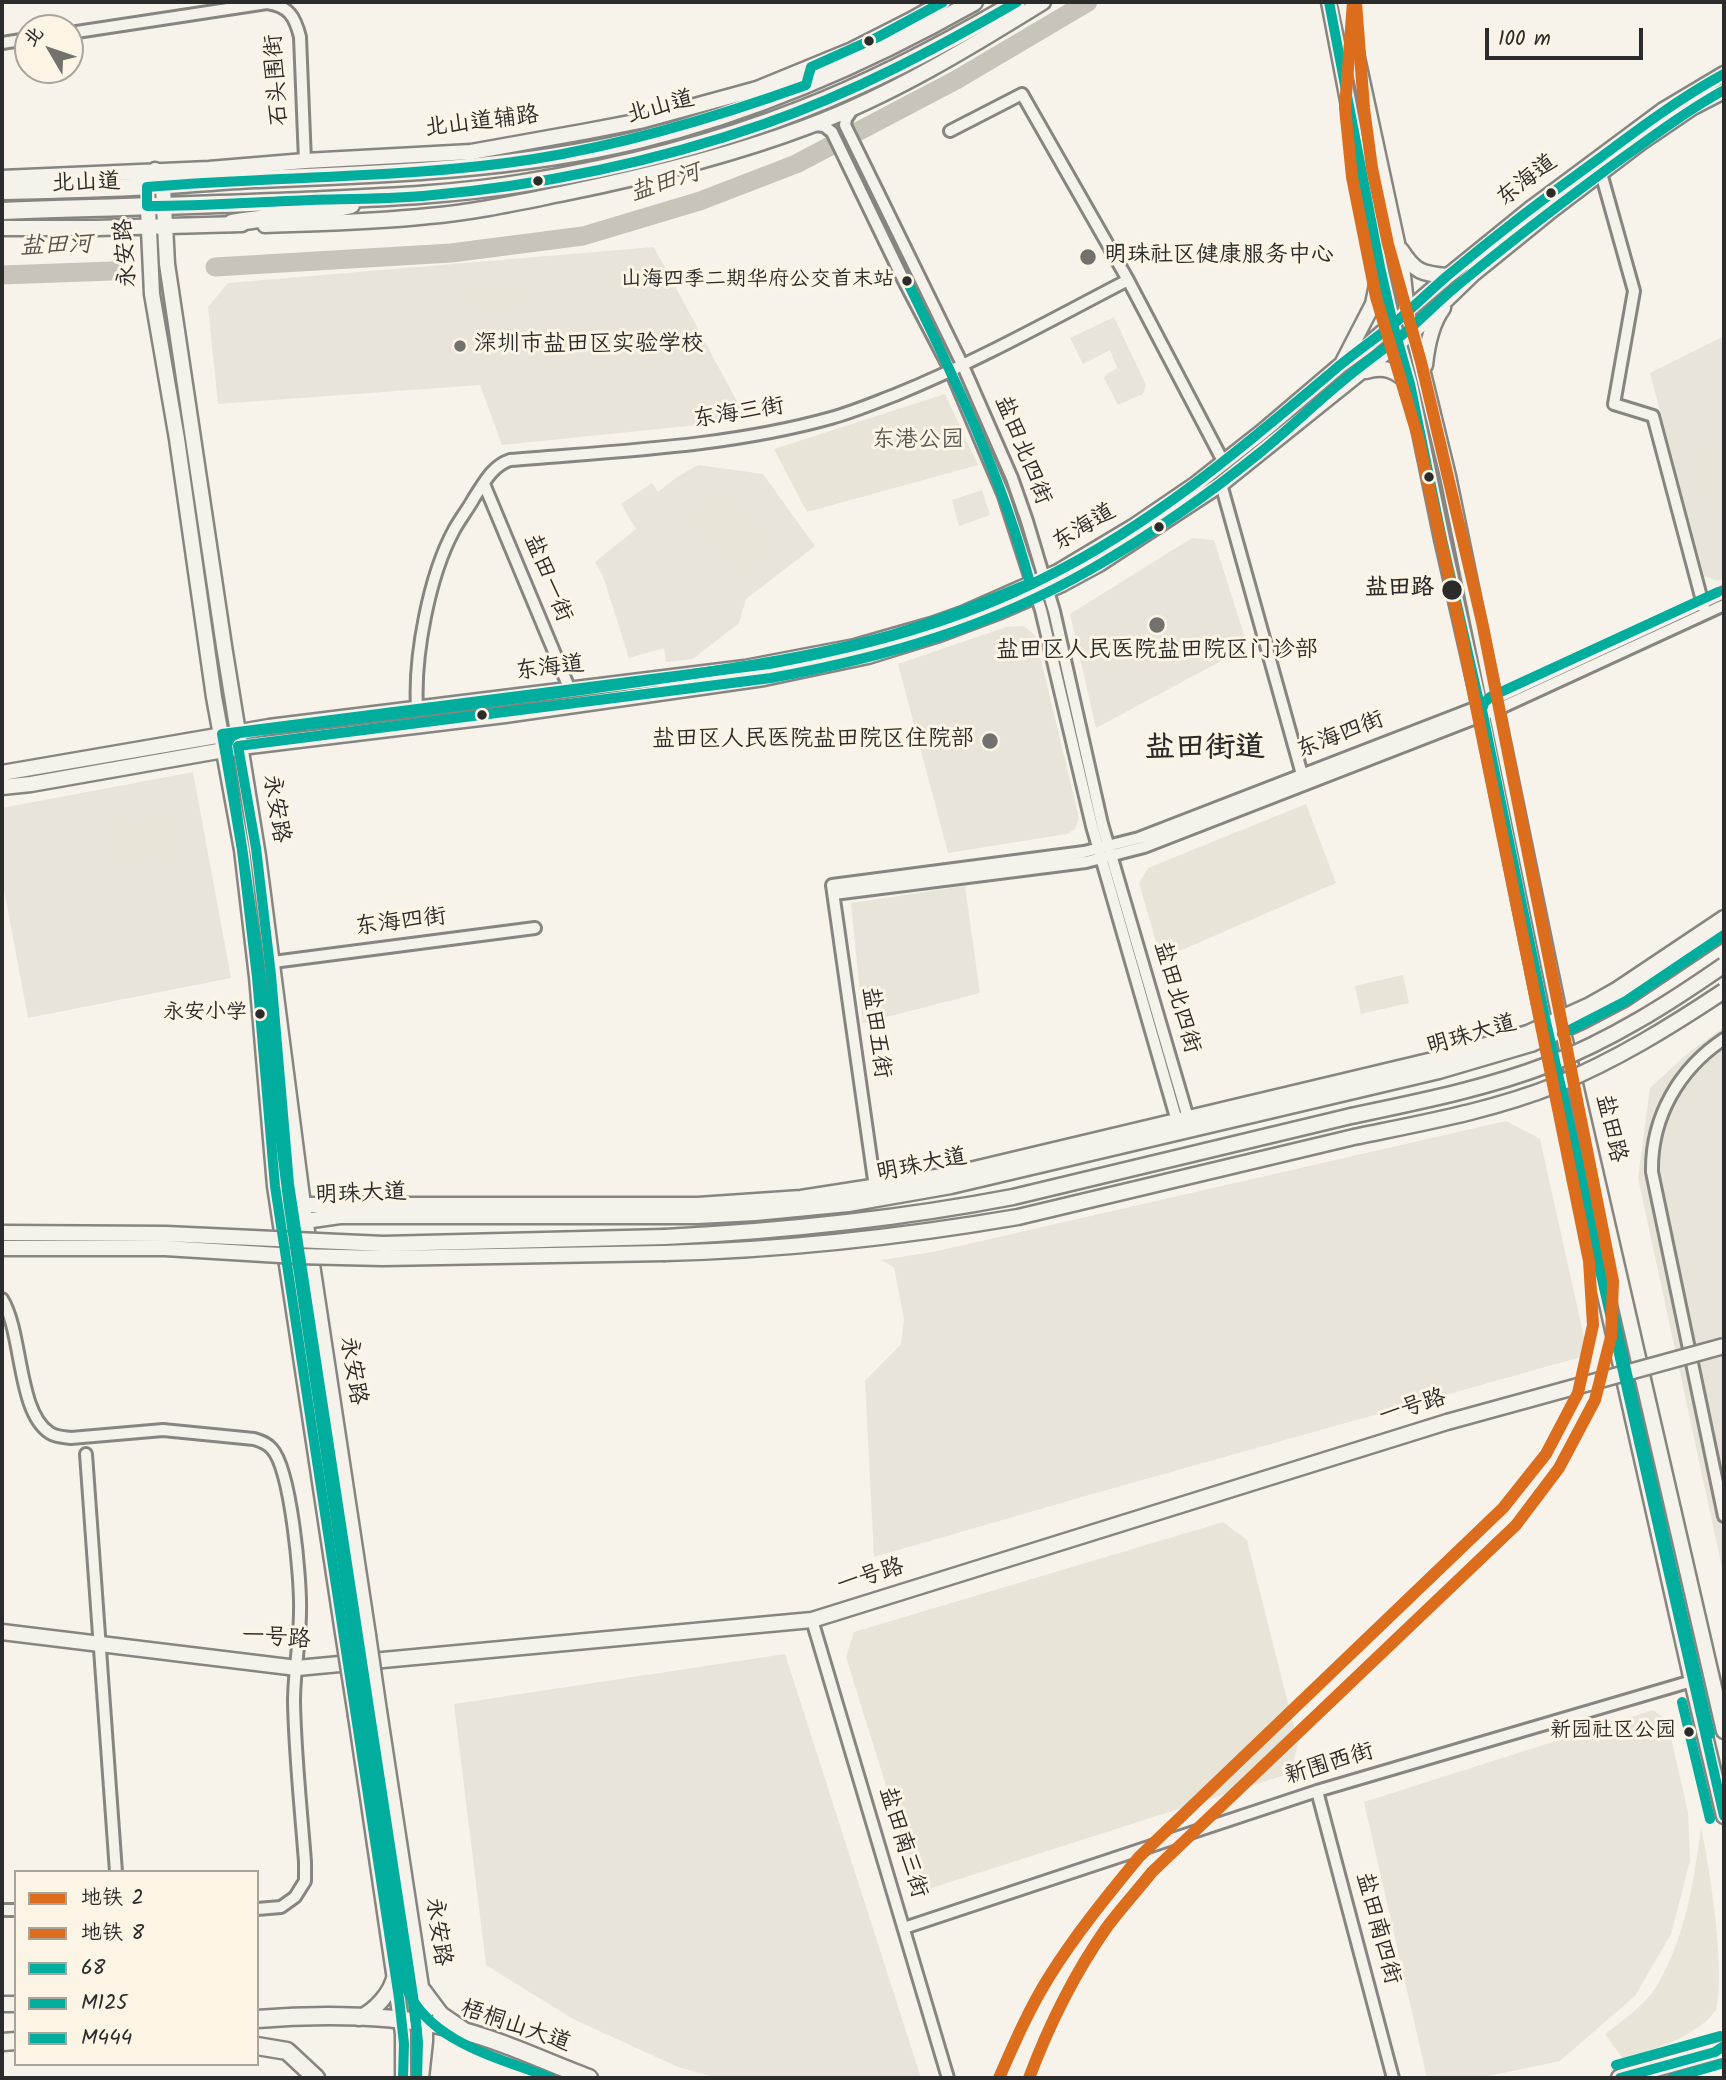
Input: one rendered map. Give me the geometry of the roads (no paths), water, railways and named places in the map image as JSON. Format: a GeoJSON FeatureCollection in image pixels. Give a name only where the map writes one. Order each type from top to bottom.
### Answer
{"type":"FeatureCollection","features":[{"type":"Feature","properties":{"kind":"main road","name":"北山道"},"geometry":{"type":"LineString","coordinates":[[2,191],[155,186],[415,171],[472,159],[524,161],[637,140],[697,124],[806,85],[919,33],[974,2]]}},
{"type":"Feature","properties":{"kind":"main road","name":"北山道"},"geometry":{"type":"LineString","coordinates":[[2,211],[421,196],[534,182],[596,170],[725,136],[801,110],[930,51],[1017,2]]}},
{"type":"Feature","properties":{"kind":"main road"},"geometry":{"type":"LineString","coordinates":[[232,223],[324,212],[377,197]]}},
{"type":"Feature","properties":{"kind":"main road","name":"梧桐山大道"},"geometry":{"type":"LineString","coordinates":[[259,2019],[359,2018],[450,2027],[589,2078]]}},
{"type":"Feature","properties":{"kind":"main road"},"geometry":{"type":"LineString","coordinates":[[259,2046],[287,2051],[316,2078]]}},
{"type":"Feature","properties":{"kind":"main road"},"geometry":{"type":"LineString","coordinates":[[1619,2078],[1721,2049]]}},
{"type":"Feature","properties":{"kind":"street","name":"北山道辅路"},"geometry":{"type":"LineString","coordinates":[[2,178],[209,169],[305,161],[472,159],[640,121],[757,89],[852,50],[943,2]]}},
{"type":"Feature","properties":{"kind":"street"},"geometry":{"type":"LineString","coordinates":[[2,228],[148,227],[232,223],[265,225],[429,216],[489,208],[650,175],[811,125],[855,106],[943,62],[1043,2]]}},
{"type":"Feature","properties":{"kind":"street","name":"盐田路"},"geometry":{"type":"LineString","coordinates":[[1329,2],[1393,324],[1399,344],[1417,380],[1448,476],[1562,1024],[1724,1731]]}},
{"type":"Feature","properties":{"kind":"street","name":"盐田路"},"geometry":{"type":"LineString","coordinates":[[1345,2],[1402,266],[1442,539],[1481,711],[1547,1031],[1724,1816]]}},
{"type":"Feature","properties":{"kind":"street","name":"石头围街"},"geometry":{"type":"LineString","coordinates":[[84,31],[267,3],[279,5],[289,12],[297,23],[300,37],[305,161]]}},
{"type":"Feature","properties":{"kind":"street"},"geometry":{"type":"LineString","coordinates":[[806,85],[811,67]]}},
{"type":"Feature","properties":{"kind":"street","name":"东海道"},"geometry":{"type":"LineString","coordinates":[[2,787],[241,747],[505,715],[774,676],[868,656],[936,635],[1040,587],[1133,527],[1224,463],[1533,207],[1651,119],[1724,74]]}},
{"type":"Feature","properties":{"kind":"street","name":"东海道"},"geometry":{"type":"LineString","coordinates":[[2,773],[222,734],[745,668],[855,647],[932,625],[1099,564],[1221,484],[1399,344],[1480,268],[1601,173],[1693,107],[1724,91]]}},
{"type":"Feature","properties":{"kind":"street"},"geometry":{"type":"LineString","coordinates":[[950,131],[1022,94],[1128,280],[1224,463]]}},
{"type":"Feature","properties":{"kind":"street","name":"盐田北四街"},"geometry":{"type":"LineString","coordinates":[[855,106],[845,125],[963,366],[1012,478],[1105,852],[1182,1119]]}},
{"type":"Feature","properties":{"kind":"street","name":"盐田北四街"},"geometry":{"type":"LineString","coordinates":[[811,125],[824,126],[832,132],[951,371],[1040,587]]}},
{"type":"Feature","properties":{"kind":"street","name":"永安路"},"geometry":{"type":"LineString","coordinates":[[155,170],[155,186],[147,206],[152,294],[177,439],[214,696],[244,862],[275,1186],[402,2021],[403,2078]]}},
{"type":"Feature","properties":{"kind":"street"},"geometry":{"type":"LineString","coordinates":[[1601,173],[1634,291],[1614,404],[1653,416],[1704,608]]}},
{"type":"Feature","properties":{"kind":"street","name":"永安路"},"geometry":{"type":"LineString","coordinates":[[155,186],[164,206],[167,264],[239,732],[305,1221],[420,1984],[425,2024],[421,2078]]}},
{"type":"Feature","properties":{"kind":"street"},"geometry":{"type":"LineString","coordinates":[[1396,241],[1417,270],[1427,275],[1448,275]]}},
{"type":"Feature","properties":{"kind":"street"},"geometry":{"type":"LineString","coordinates":[[1342,364],[1373,304],[1380,267]]}},
{"type":"Feature","properties":{"kind":"street","name":"东海三街"},"geometry":{"type":"LineString","coordinates":[[484,484],[500,463],[510,460],[699,443],[781,431],[859,409],[963,366],[1128,280]]}},
{"type":"Feature","properties":{"kind":"street"},"geometry":{"type":"LineString","coordinates":[[1358,374],[1381,368],[1417,380],[1439,314],[1455,293]]}},
{"type":"Feature","properties":{"kind":"street"},"geometry":{"type":"LineString","coordinates":[[417,708],[416,667],[433,582],[454,530],[484,484]]}},
{"type":"Feature","properties":{"kind":"street","name":"盐田一街"},"geometry":{"type":"LineString","coordinates":[[484,484],[570,690]]}},
{"type":"Feature","properties":{"kind":"street"},"geometry":{"type":"LineString","coordinates":[[1221,484],[1304,779]]}},
{"type":"Feature","properties":{"kind":"street","name":"东海四街"},"geometry":{"type":"LineString","coordinates":[[833,889],[1084,852],[1105,852],[1481,711],[1704,608],[1724,593]]}},
{"type":"Feature","properties":{"kind":"street","name":"东海四街"},"geometry":{"type":"LineString","coordinates":[[1704,608],[1724,606]]}},
{"type":"Feature","properties":{"kind":"street","name":"盐田五街"},"geometry":{"type":"LineString","coordinates":[[833,889],[875,1187]]}},
{"type":"Feature","properties":{"kind":"street","name":"明珠大道"},"geometry":{"type":"LineString","coordinates":[[1562,1024],[1724,918]]}},
{"type":"Feature","properties":{"kind":"street","name":"东海四街"},"geometry":{"type":"LineString","coordinates":[[272,962],[535,928]]}},
{"type":"Feature","properties":{"kind":"street","name":"明珠大道"},"geometry":{"type":"LineString","coordinates":[[280,1212],[305,1221],[340,1216],[697,1216],[848,1204],[951,1186],[1487,1058],[1624,999],[1724,932]]}},
{"type":"Feature","properties":{"kind":"street","name":"明珠大道"},"geometry":{"type":"LineString","coordinates":[[2,1233],[166,1234],[383,1244],[665,1237],[870,1221],[962,1207],[1470,1090],[1548,1065],[1624,1029],[1724,965]]}},
{"type":"Feature","properties":{"kind":"street"},"geometry":{"type":"LineString","coordinates":[[2,1248],[165,1248],[383,1258],[665,1253],[822,1244],[967,1225],[1018,1217],[1513,1100],[1554,1086],[1632,1048],[1724,991]]}},
{"type":"Feature","properties":{"kind":"street","name":"明珠大道"},"geometry":{"type":"LineString","coordinates":[[280,1212],[303,1205],[698,1205],[801,1198],[949,1175],[1547,1031]]}},
{"type":"Feature","properties":{"kind":"street"},"geometry":{"type":"LineString","coordinates":[[1724,1039],[1700,1058],[1672,1092],[1662,1112],[1652,1154],[1652,1172],[1724,1516]]}},
{"type":"Feature","properties":{"kind":"street"},"geometry":{"type":"LineString","coordinates":[[2,1299],[10,1315],[31,1411],[48,1432],[71,1438],[163,1430],[254,1439],[272,1448],[279,1461],[291,1513],[299,1581],[300,1612],[294,1701],[305,1862],[304,1881],[295,1897],[281,1907],[259,1909]]}},
{"type":"Feature","properties":{"kind":"street","name":"一号路"},"geometry":{"type":"LineString","coordinates":[[2,1632],[296,1668],[812,1620],[1447,1422],[1724,1346]]}},
{"type":"Feature","properties":{"kind":"street"},"geometry":{"type":"LineString","coordinates":[[86,1454],[116,1870]]}},
{"type":"Feature","properties":{"kind":"street","name":"盐田南三街"},"geometry":{"type":"LineString","coordinates":[[812,1620],[948,2078]]}},
{"type":"Feature","properties":{"kind":"street","name":"新围西街"},"geometry":{"type":"LineString","coordinates":[[904,1928],[1317,1791],[1692,1681]]}},
{"type":"Feature","properties":{"kind":"street","name":"盐田南四街"},"geometry":{"type":"LineString","coordinates":[[1317,1791],[1393,2078]]}},
{"type":"Feature","properties":{"kind":"street"},"geometry":{"type":"LineString","coordinates":[[359,2018],[385,1997],[395,1973]]}},
{"type":"Feature","properties":{"kind":"street"},"geometry":{"type":"LineString","coordinates":[[420,1984],[441,2014],[474,2034]]}},
{"type":"Feature","properties":{"kind":"street","name":"梧桐山大道"},"geometry":{"type":"LineString","coordinates":[[259,2012],[300,2017]]}},
{"type":"Feature","properties":{"kind":"waterway","name":"盐田河"},"geometry":{"type":"LineString","coordinates":[[215,267],[451,253],[583,236],[700,201],[796,164],[956,80],[1088,2]]}},
{"type":"Feature","properties":{"kind":"waterway","name":"盐田河"},"geometry":{"type":"LineString","coordinates":[[2,275],[112,271]]}},
{"type":"Feature","properties":{"kind":"metro line","name":"2"},"geometry":{"type":"LineString","coordinates":[[999,2078],[1028,2014],[1049,1977],[1080,1931],[1139,1857],[1503,1508],[1546,1454],[1578,1393],[1593,1325],[1589,1261],[1460,628],[1418,437],[1376,297],[1352,177],[1345,108],[1353,2]]}},
{"type":"Feature","properties":{"kind":"metro line","name":"8"},"geometry":{"type":"LineString","coordinates":[[1029,2078],[1073,1981],[1107,1927],[1152,1872],[1516,1525],[1559,1468],[1595,1400],[1611,1337],[1613,1281],[1482,622],[1421,362],[1388,244],[1372,168],[1364,108],[1356,2]]}},
{"type":"Feature","properties":{"kind":"place","name":"明珠社区健康服务中心"},"geometry":{"type":"Point","coordinates":[1088,257]}},
{"type":"Feature","properties":{"kind":"place","name":"山海四季二期华府公交首末站"},"geometry":{"type":"Point","coordinates":[907,281]}},
{"type":"Feature","properties":{"kind":"place","name":"深圳市盐田区实验学校"},"geometry":{"type":"Point","coordinates":[460,346]}},
{"type":"Feature","properties":{"kind":"place","name":"盐田路"},"geometry":{"type":"Point","coordinates":[1452,590]}},
{"type":"Feature","properties":{"kind":"place","name":"盐田区人民医院盐田院区门诊部"},"geometry":{"type":"Point","coordinates":[1157,625]}},
{"type":"Feature","properties":{"kind":"place","name":"盐田区人民医院盐田院区住院部"},"geometry":{"type":"Point","coordinates":[990,741]}},
{"type":"Feature","properties":{"kind":"place","name":"永安小学"},"geometry":{"type":"Point","coordinates":[260,1014]}},
{"type":"Feature","properties":{"kind":"place","name":"新园社区公园"},"geometry":{"type":"Point","coordinates":[1689,1732]}},
{"type":"Feature","properties":{"kind":"district","name":"盐田街道"},"geometry":{"type":"Point","coordinates":[1205,751]}},
{"type":"Feature","properties":{"kind":"park label","name":"东港公园"},"geometry":{"type":"Point","coordinates":[918,442]}}]}
